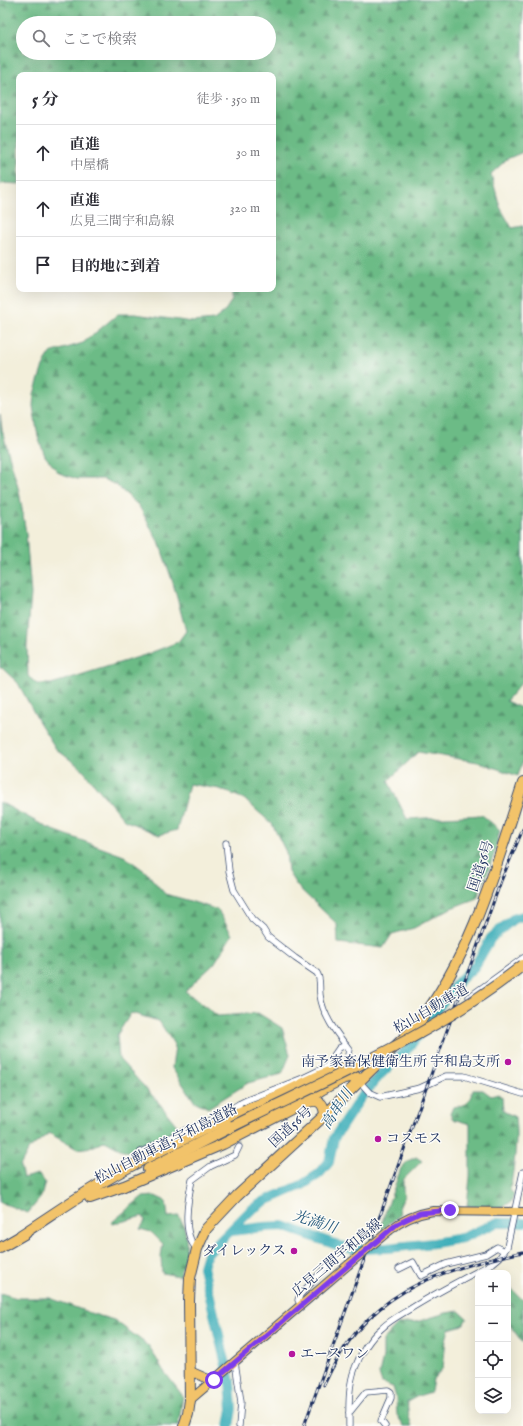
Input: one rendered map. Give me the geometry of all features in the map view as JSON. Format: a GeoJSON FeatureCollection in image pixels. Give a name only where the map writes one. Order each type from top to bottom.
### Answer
{"type":"FeatureCollection","features":[{"type":"Feature","properties":{"kind":"highway","name":"国道56号"},"geometry":{"type":"LineString","coordinates":[[184,1426],[190,1400],[190,1278],[197,1249],[206,1229],[237,1196],[361,1083],[428,1011],[459,958],[482,908],[523,783]]}},
{"type":"Feature","properties":{"kind":"highway","name":"松山自動車道"},"geometry":{"type":"LineString","coordinates":[[348,1072],[445,1018],[490,990],[523,965]]}},
{"type":"Feature","properties":{"kind":"highway"},"geometry":{"type":"LineString","coordinates":[[22,1235],[78,1198],[131,1166],[166,1148],[332,1071],[342,1068],[348,1072],[351,1077],[361,1083]]}},
{"type":"Feature","properties":{"kind":"highway"},"geometry":{"type":"LineString","coordinates":[[90,1198],[124,1186],[223,1144],[299,1105],[348,1072]]}},
{"type":"Feature","properties":{"kind":"highway","name":"松山自動車道;宇和島道路"},"geometry":{"type":"LineString","coordinates":[[0,1248],[90,1198],[233,1126],[348,1072]]}},
{"type":"Feature","properties":{"kind":"highway"},"geometry":{"type":"LineString","coordinates":[[299,1105],[311,1101],[317,1101],[323,1104],[325,1108],[325,1115]]}},
{"type":"Feature","properties":{"kind":"main road","name":"広見三間宇和島線"},"geometry":{"type":"LineString","coordinates":[[218,1377],[397,1224],[420,1213],[433,1211],[513,1216],[523,1212]]}},
{"type":"Feature","properties":{"kind":"main road"},"geometry":{"type":"LineString","coordinates":[[190,1371],[206,1378],[218,1377]]}},
{"type":"Feature","properties":{"kind":"main road"},"geometry":{"type":"LineString","coordinates":[[190,1400],[218,1377]]}},
{"type":"Feature","properties":{"kind":"street"},"geometry":{"type":"LineString","coordinates":[[226,843],[229,871],[234,890],[252,919],[264,929],[268,937],[319,976],[320,995],[326,1017],[349,1049],[347,1061],[348,1072]]}},
{"type":"Feature","properties":{"kind":"street"},"geometry":{"type":"LineString","coordinates":[[469,997],[523,958]]}},
{"type":"Feature","properties":{"kind":"street"},"geometry":{"type":"LineString","coordinates":[[141,1152],[190,1128],[204,1124],[239,1106],[247,1100],[303,1078],[326,1067],[339,1048],[346,1045]]}},
{"type":"Feature","properties":{"kind":"street"},"geometry":{"type":"LineString","coordinates":[[361,1083],[369,1092],[380,1097],[420,1088],[446,1076],[464,1076],[523,1094]]}},
{"type":"Feature","properties":{"kind":"street"},"geometry":{"type":"LineString","coordinates":[[197,1249],[192,1244],[187,1216],[187,1202],[192,1180],[211,1166],[235,1155],[239,1147]]}},
{"type":"Feature","properties":{"kind":"street"},"geometry":{"type":"LineString","coordinates":[[349,1426],[350,1393],[354,1370],[372,1338],[381,1328],[420,1303],[493,1263],[504,1252],[507,1247],[523,1172]]}},
{"type":"Feature","properties":{"kind":"street"},"geometry":{"type":"LineString","coordinates":[[399,1268],[413,1262],[421,1276],[446,1264],[486,1254],[496,1247],[504,1252]]}},
{"type":"Feature","properties":{"kind":"street"},"geometry":{"type":"LineString","coordinates":[[301,1306],[298,1300],[300,1295],[327,1266]]}},
{"type":"Feature","properties":{"kind":"street"},"geometry":{"type":"LineString","coordinates":[[234,1363],[241,1402],[240,1426]]}},
{"type":"Feature","properties":{"kind":"street"},"geometry":{"type":"LineString","coordinates":[[349,1414],[366,1392],[388,1390],[391,1392],[391,1398],[381,1421],[384,1426]]}},
{"type":"Feature","properties":{"kind":"green space"},"geometry":{"type":"Polygon","coordinates":[[[0,0],[523,0],[523,152],[507,159],[491,174],[500,207],[512,228],[523,226],[523,681],[506,701],[523,709],[523,760],[518,776],[478,762],[418,752],[388,781],[407,819],[482,815],[500,830],[494,855],[477,898],[451,908],[414,928],[392,934],[383,948],[338,943],[337,924],[297,886],[288,872],[286,852],[272,824],[244,799],[220,789],[189,784],[177,830],[159,835],[124,820],[81,768],[56,749],[39,722],[18,683],[2,668],[0,668],[0,414],[2,430],[19,491],[26,533],[31,594],[27,646],[28,676],[37,684],[51,684],[145,655],[178,642],[186,631],[173,583],[160,545],[139,506],[116,485],[103,479],[77,479],[59,473],[45,456],[38,437],[33,406],[34,394],[42,369],[50,353],[83,343],[118,314],[135,314],[193,322],[214,320],[224,312],[232,300],[232,292],[276,292],[276,72],[16,72],[16,184],[4,183],[0,185],[0,0]]]}},
{"type":"Feature","properties":{"kind":"green space"},"geometry":{"type":"Polygon","coordinates":[[[0,802],[48,828],[124,856],[146,872],[165,894],[218,910],[232,935],[214,964],[185,991],[218,1016],[258,1013],[282,1028],[290,1055],[282,1074],[248,1083],[208,1108],[194,1101],[172,1068],[175,1046],[159,1021],[131,1013],[117,1035],[119,1059],[159,1103],[178,1127],[156,1143],[137,1152],[124,1151],[105,1141],[92,1147],[77,1149],[49,1133],[29,1149],[20,1166],[23,1178],[38,1174],[45,1182],[41,1197],[28,1213],[0,1202],[0,802]]]}},
{"type":"Feature","properties":{"kind":"green space"},"geometry":{"type":"Polygon","coordinates":[[[473,1090],[483,1090],[491,1096],[498,1094],[502,1097],[503,1111],[515,1117],[516,1145],[510,1190],[514,1194],[511,1202],[500,1208],[467,1206],[470,1177],[470,1124],[453,1119],[450,1114],[453,1107],[469,1101],[473,1090]]]}},
{"type":"Feature","properties":{"kind":"green space"},"geometry":{"type":"Polygon","coordinates":[[[416,1157],[422,1161],[403,1180],[404,1197],[399,1208],[400,1215],[381,1230],[381,1225],[401,1168],[408,1161],[416,1157]]]}},
{"type":"Feature","properties":{"kind":"green space"},"geometry":{"type":"Polygon","coordinates":[[[155,1196],[166,1201],[168,1217],[179,1216],[183,1224],[186,1246],[184,1261],[179,1276],[162,1273],[161,1256],[163,1244],[151,1232],[140,1229],[145,1221],[143,1216],[113,1224],[111,1223],[142,1197],[155,1196]]]}},
{"type":"Feature","properties":{"kind":"green space"},"geometry":{"type":"Polygon","coordinates":[[[511,1288],[523,1300],[523,1343],[511,1327],[511,1288]]]}},
{"type":"Feature","properties":{"kind":"green space"},"geometry":{"type":"Polygon","coordinates":[[[0,1293],[17,1298],[50,1298],[114,1320],[149,1346],[163,1370],[183,1396],[178,1426],[0,1426],[0,1293]]]}},
{"type":"Feature","properties":{"kind":"green space"},"geometry":{"type":"Polygon","coordinates":[[[459,1311],[467,1318],[463,1325],[449,1329],[446,1340],[443,1368],[433,1379],[431,1392],[418,1396],[407,1402],[412,1426],[404,1426],[397,1415],[396,1398],[393,1387],[382,1383],[379,1374],[383,1357],[383,1340],[398,1324],[416,1322],[446,1313],[459,1311]]]}},
{"type":"Feature","properties":{"kind":"waterway","name":"高串川"},"geometry":{"type":"LineString","coordinates":[[229,1426],[232,1409],[230,1382],[203,1267],[207,1254],[251,1210],[265,1201],[302,1185],[319,1174],[329,1162],[334,1138],[361,1097],[381,1074],[407,1049],[426,1026],[459,981],[475,966],[491,938],[513,919],[523,916]]}},
{"type":"Feature","properties":{"kind":"waterway","name":"光満川"},"geometry":{"type":"LineString","coordinates":[[231,1231],[283,1226],[340,1246],[356,1249],[388,1248],[434,1243],[462,1238],[496,1223],[523,1223]]}},
{"type":"Feature","properties":{"kind":"tunnel"},"geometry":{"type":"LineString","coordinates":[[239,1122],[239,1147]]}},
{"type":"Feature","properties":{"kind":"railway"},"geometry":{"type":"LineString","coordinates":[[304,1426],[501,881],[523,829]]}},
{"type":"Feature","properties":{"kind":"railway"},"geometry":{"type":"LineString","coordinates":[[324,1385],[341,1353],[360,1328],[381,1307],[405,1291],[431,1278],[459,1268],[523,1252]]}},
{"type":"Feature","properties":{"kind":"place","name":"南予家畜保健衛生所 宇和島支所"},"geometry":{"type":"Point","coordinates":[508,1062]}},
{"type":"Feature","properties":{"kind":"place","name":"コスモス"},"geometry":{"type":"Point","coordinates":[378,1139]}},
{"type":"Feature","properties":{"kind":"place","name":"ダイレックス"},"geometry":{"type":"Point","coordinates":[294,1251]}},
{"type":"Feature","properties":{"kind":"place","name":"エースワン"},"geometry":{"type":"Point","coordinates":[292,1354]}},
{"type":"Feature","properties":{"kind":"route"},"geometry":{"type":"LineString","coordinates":[[214,1380],[397,1224],[420,1213],[450,1210]]}}]}
